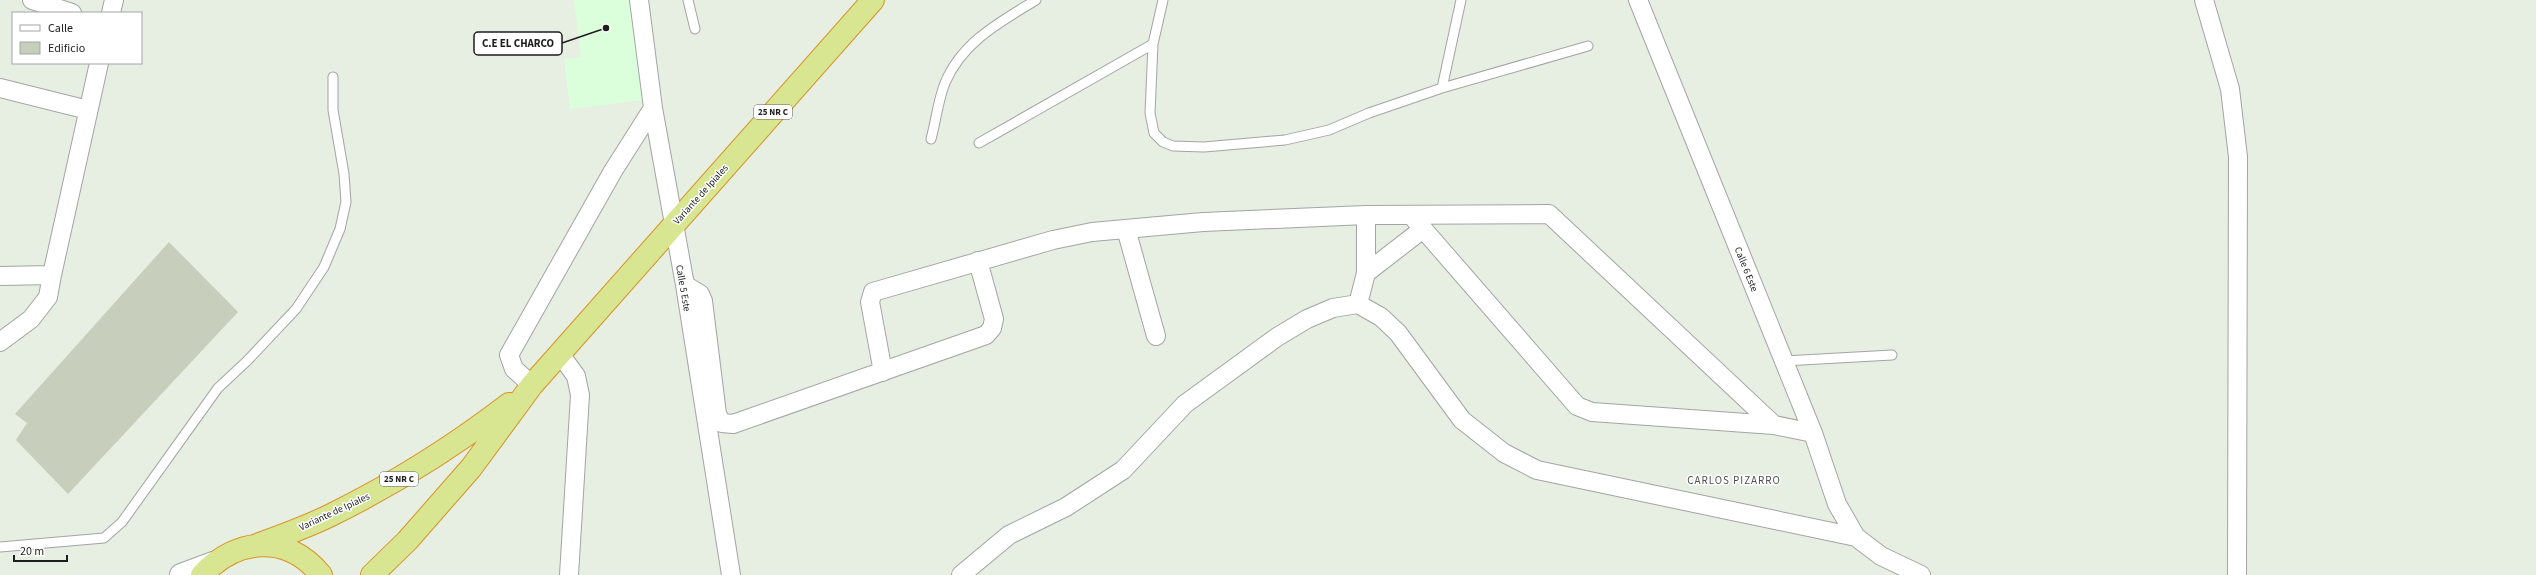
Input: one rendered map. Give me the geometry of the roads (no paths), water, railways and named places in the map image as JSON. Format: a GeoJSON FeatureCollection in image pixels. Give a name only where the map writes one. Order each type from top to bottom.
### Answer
{"type":"FeatureCollection","features":[{"type":"Feature","properties":{"kind":"highway","name":"Variante de Ipiales"},"geometry":{"type":"LineString","coordinates":[[372,575],[408,541],[471,468],[530,387],[873,0]]}},
{"type":"Feature","properties":{"kind":"highway","name":"Variante de Ipiales"},"geometry":{"type":"LineString","coordinates":[[257,545],[329,516],[399,479],[465,437],[530,387]]}},
{"type":"Feature","properties":{"kind":"highway","name":"25 NR C"},"geometry":{"type":"LineString","coordinates":[[207,569],[226,554],[257,545],[288,550],[303,557],[322,575]]}},
{"type":"Feature","properties":{"kind":"street"},"geometry":{"type":"LineString","coordinates":[[32,0],[69,12]]}},
{"type":"Feature","properties":{"kind":"street"},"geometry":{"type":"LineString","coordinates":[[111,12],[114,0]]}},
{"type":"Feature","properties":{"kind":"street","name":"Calle 5 Este"},"geometry":{"type":"LineString","coordinates":[[639,0],[653,108],[685,285],[731,575]]}},
{"type":"Feature","properties":{"kind":"street","name":"Calle 6 Este"},"geometry":{"type":"LineString","coordinates":[[1638,0],[1814,432],[1837,504],[1856,537]]}},
{"type":"Feature","properties":{"kind":"street"},"geometry":{"type":"LineString","coordinates":[[2204,0],[2230,89],[2238,157],[2237,575]]}},
{"type":"Feature","properties":{"kind":"street"},"geometry":{"type":"LineString","coordinates":[[0,342],[31,319],[48,297],[99,64]]}},
{"type":"Feature","properties":{"kind":"street"},"geometry":{"type":"LineString","coordinates":[[0,88],[88,110]]}},
{"type":"Feature","properties":{"kind":"street"},"geometry":{"type":"LineString","coordinates":[[530,387],[514,369],[509,355],[613,171],[653,108]]}},
{"type":"Feature","properties":{"kind":"street"},"geometry":{"type":"LineString","coordinates":[[883,372],[870,302],[873,292],[1053,240],[1092,232],[1203,222],[1366,215],[1549,214],[1774,425]]}},
{"type":"Feature","properties":{"kind":"street"},"geometry":{"type":"LineString","coordinates":[[1358,304],[1366,273],[1366,215]]}},
{"type":"Feature","properties":{"kind":"street"},"geometry":{"type":"LineString","coordinates":[[1411,215],[1577,406],[1592,412],[1774,425],[1814,432]]}},
{"type":"Feature","properties":{"kind":"street"},"geometry":{"type":"LineString","coordinates":[[1126,229],[1156,336]]}},
{"type":"Feature","properties":{"kind":"street"},"geometry":{"type":"LineString","coordinates":[[1366,273],[1423,230]]}},
{"type":"Feature","properties":{"kind":"street"},"geometry":{"type":"LineString","coordinates":[[685,285],[700,294],[703,301],[717,414],[722,423],[733,424],[986,335],[992,328],[994,319],[978,261]]}},
{"type":"Feature","properties":{"kind":"street"},"geometry":{"type":"LineString","coordinates":[[0,276],[52,276]]}},
{"type":"Feature","properties":{"kind":"street"},"geometry":{"type":"LineString","coordinates":[[961,575],[1009,535],[1066,507],[1123,470],[1185,404],[1277,337],[1307,319],[1333,308],[1358,304],[1380,318],[1398,333],[1462,420],[1504,453],[1537,470],[1856,537],[1881,556],[1921,575]]}},
{"type":"Feature","properties":{"kind":"street"},"geometry":{"type":"LineString","coordinates":[[560,354],[576,376],[580,395],[569,575]]}},
{"type":"Feature","properties":{"kind":"street"},"geometry":{"type":"LineString","coordinates":[[181,575],[207,569]]}},
{"type":"Feature","properties":{"kind":"lane"},"geometry":{"type":"LineString","coordinates":[[688,0],[695,29]]}},
{"type":"Feature","properties":{"kind":"lane"},"geometry":{"type":"LineString","coordinates":[[931,140],[945,83],[963,52],[987,29],[1036,0]]}},
{"type":"Feature","properties":{"kind":"lane"},"geometry":{"type":"LineString","coordinates":[[1163,0],[1153,44],[1150,113],[1154,133],[1173,146],[1204,147],[1285,140],[1329,130],[1369,113],[1442,88],[1588,46]]}},
{"type":"Feature","properties":{"kind":"lane"},"geometry":{"type":"LineString","coordinates":[[1442,88],[1461,0]]}},
{"type":"Feature","properties":{"kind":"lane"},"geometry":{"type":"LineString","coordinates":[[979,143],[1153,44]]}},
{"type":"Feature","properties":{"kind":"lane"},"geometry":{"type":"LineString","coordinates":[[0,547],[104,538],[112,533],[122,522],[218,388],[247,361],[296,309],[324,266],[340,229],[346,202],[344,174],[332,110],[333,77]]}},
{"type":"Feature","properties":{"kind":"lane"},"geometry":{"type":"LineString","coordinates":[[1784,361],[1892,355]]}},
{"type":"Feature","properties":{"kind":"place","name":"C.E EL CHARCO"},"geometry":{"type":"Point","coordinates":[606,28]}},
{"type":"Feature","properties":{"kind":"district","name":"CARLOS PIZARRO"},"geometry":{"type":"Point","coordinates":[1734,480]}}]}
